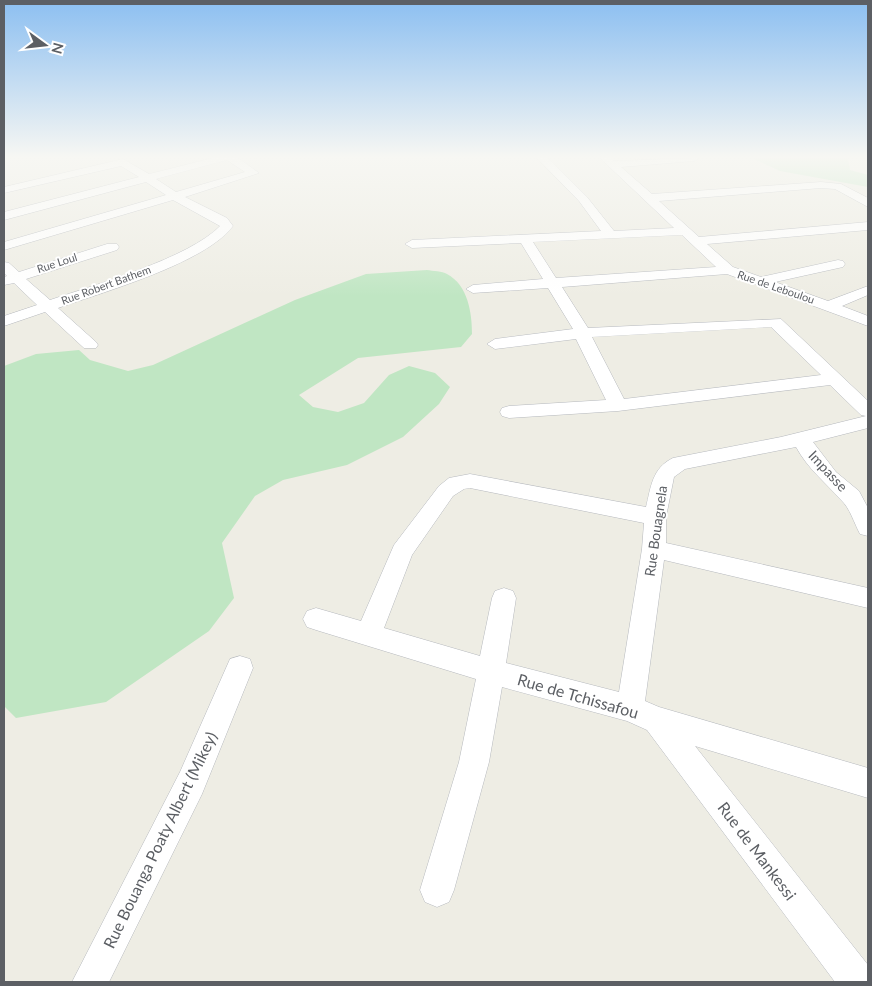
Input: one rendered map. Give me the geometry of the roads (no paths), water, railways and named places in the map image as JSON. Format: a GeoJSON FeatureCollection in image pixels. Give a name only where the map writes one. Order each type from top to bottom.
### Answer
{"type":"FeatureCollection","features":[{"type":"Feature","properties":{"kind":"street"},"geometry":{"type":"LineString","coordinates":[[4,216],[49,204]]}},
{"type":"Feature","properties":{"kind":"street"},"geometry":{"type":"LineString","coordinates":[[4,246],[151,204]]}},
{"type":"Feature","properties":{"kind":"street","name":"Rue Robert Bathem"},"geometry":{"type":"LineString","coordinates":[[4,321],[121,280],[220,236],[227,226],[223,221],[190,204]]}},
{"type":"Feature","properties":{"kind":"street"},"geometry":{"type":"LineString","coordinates":[[587,204],[610,234]]}},
{"type":"Feature","properties":{"kind":"street","name":"Rue de Leboulou"},"geometry":{"type":"LineString","coordinates":[[656,204],[728,270],[868,321]]}},
{"type":"Feature","properties":{"kind":"street"},"geometry":{"type":"LineString","coordinates":[[412,244],[610,234],[690,236],[868,226]]}},
{"type":"Feature","properties":{"kind":"street"},"geometry":{"type":"LineString","coordinates":[[525,239],[583,333],[585,343],[618,405]]}},
{"type":"Feature","properties":{"kind":"street","name":"Rue Loul"},"geometry":{"type":"LineString","coordinates":[[10,280],[112,247]]}},
{"type":"Feature","properties":{"kind":"street"},"geometry":{"type":"LineString","coordinates":[[762,281],[838,264]]}},
{"type":"Feature","properties":{"kind":"street"},"geometry":{"type":"LineString","coordinates":[[4,266],[10,280],[47,306],[90,345]]}},
{"type":"Feature","properties":{"kind":"street"},"geometry":{"type":"LineString","coordinates":[[473,289],[728,270]]}},
{"type":"Feature","properties":{"kind":"street"},"geometry":{"type":"LineString","coordinates":[[829,306],[868,290]]}},
{"type":"Feature","properties":{"kind":"street"},"geometry":{"type":"LineString","coordinates":[[495,344],[583,333],[774,322],[868,411]]}},
{"type":"Feature","properties":{"kind":"street"},"geometry":{"type":"LineString","coordinates":[[510,412],[618,405],[835,379]]}},
{"type":"Feature","properties":{"kind":"street","name":"Rue Bouagnela"},"geometry":{"type":"LineString","coordinates":[[644,714],[655,517],[664,476],[670,468],[680,463],[802,440],[868,422]]}},
{"type":"Feature","properties":{"kind":"street","name":"Impasse"},"geometry":{"type":"LineString","coordinates":[[802,440],[811,456],[829,477],[851,496],[868,528]]}},
{"type":"Feature","properties":{"kind":"street"},"geometry":{"type":"LineString","coordinates":[[368,635],[402,551],[446,492],[453,484],[460,481],[655,517]]}},
{"type":"Feature","properties":{"kind":"street"},"geometry":{"type":"LineString","coordinates":[[654,549],[868,598]]}},
{"type":"Feature","properties":{"kind":"street"},"geometry":{"type":"LineString","coordinates":[[438,890],[474,762],[504,598]]}},
{"type":"Feature","properties":{"kind":"street","name":"Rue de Tchissafou"},"geometry":{"type":"LineString","coordinates":[[316,619],[490,671],[644,714],[868,783]]}},
{"type":"Feature","properties":{"kind":"street","name":"Rue Bouanga Poaty Albert (Mikey)"},"geometry":{"type":"LineString","coordinates":[[90,982],[192,783],[240,668]]}},
{"type":"Feature","properties":{"kind":"street","name":"Rue de Mankessi"},"geometry":{"type":"LineString","coordinates":[[644,714],[858,982]]}}]}
